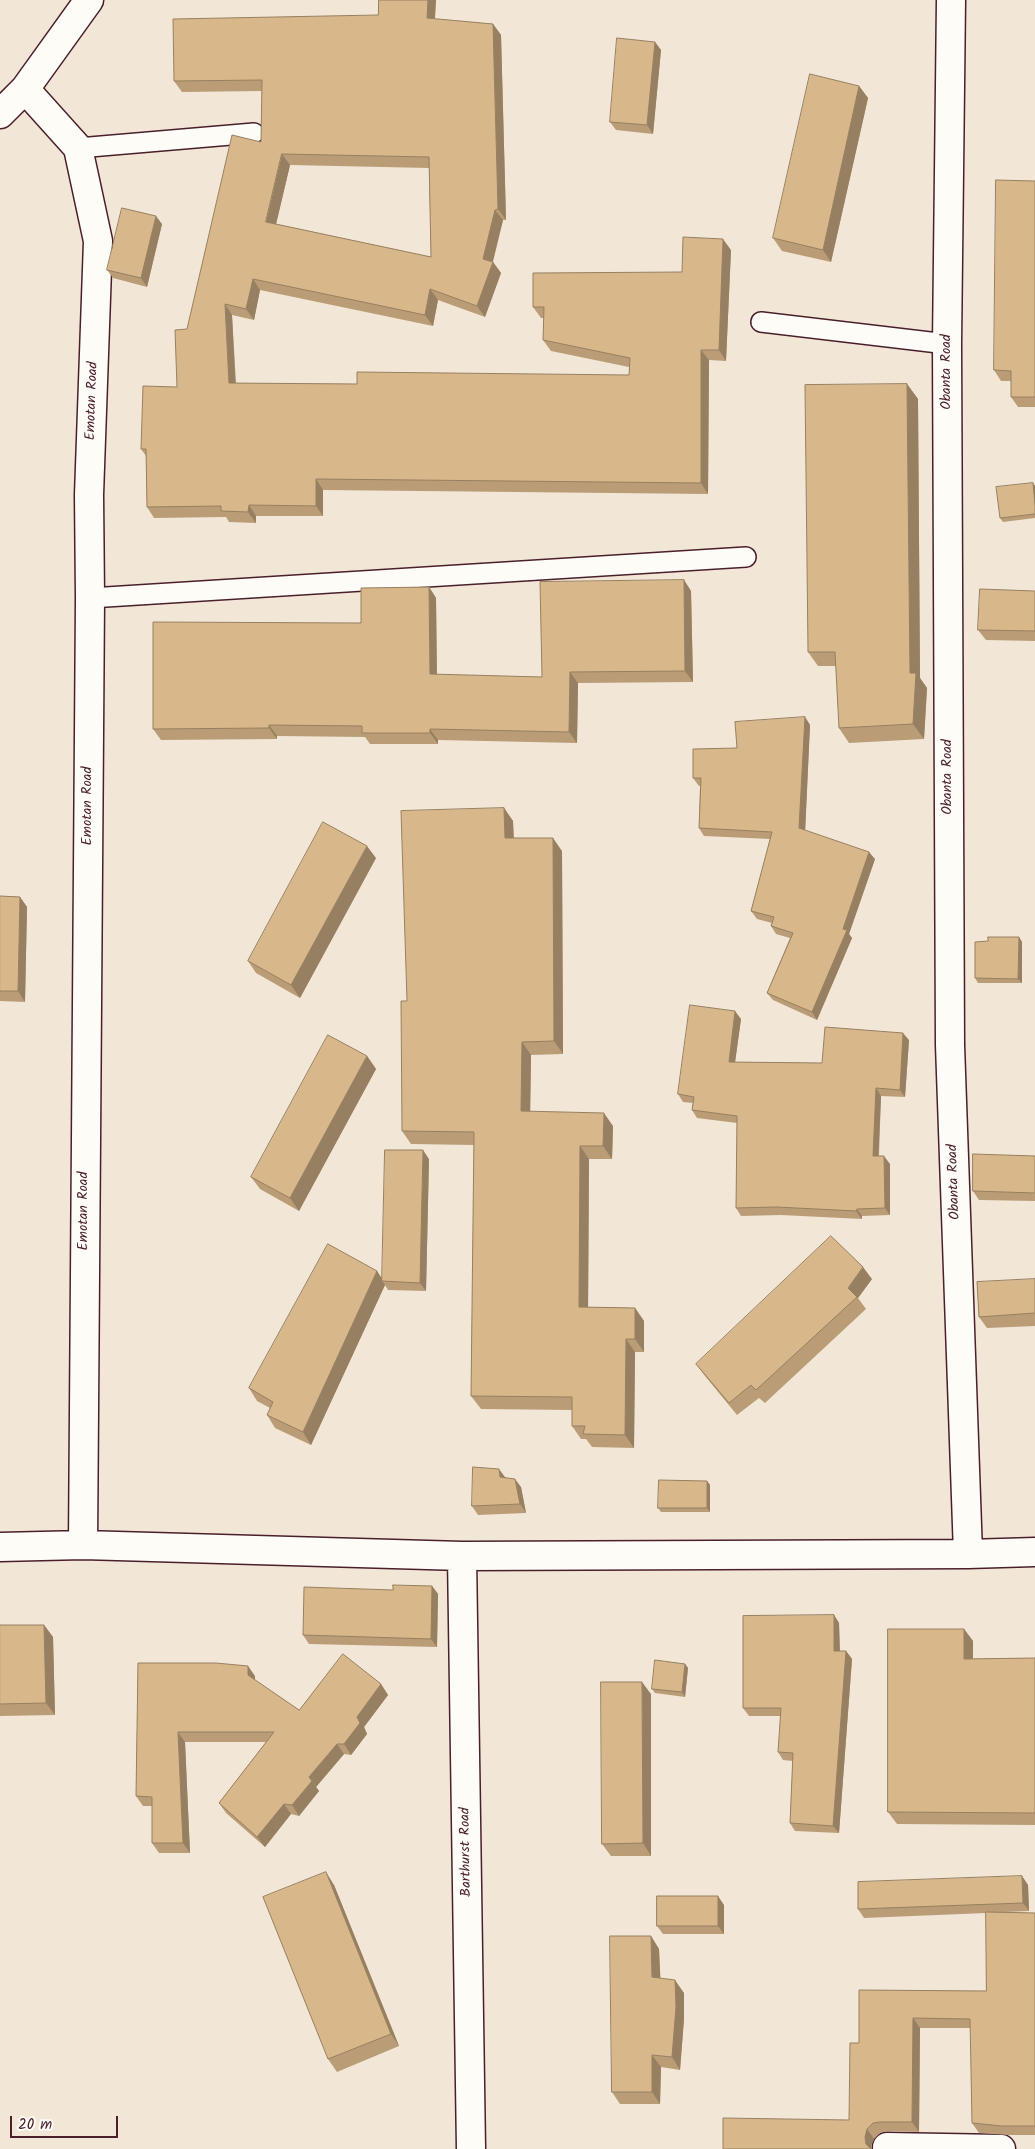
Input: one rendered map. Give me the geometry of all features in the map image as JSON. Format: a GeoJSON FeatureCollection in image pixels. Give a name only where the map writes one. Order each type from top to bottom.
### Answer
{"type":"FeatureCollection","features":[{"type":"Feature","properties":{"kind":"street"},"geometry":{"type":"LineString","coordinates":[[0,114],[25,89],[89,0]]}},
{"type":"Feature","properties":{"kind":"street","name":"Obanta Road"},"geometry":{"type":"LineString","coordinates":[[952,0],[947,344],[950,1045],[968,1554]]}},
{"type":"Feature","properties":{"kind":"street","name":"Emotan Road"},"geometry":{"type":"LineString","coordinates":[[25,89],[78,148],[98,241],[89,495],[90,598],[83,1545]]}},
{"type":"Feature","properties":{"kind":"street"},"geometry":{"type":"LineString","coordinates":[[0,1547],[83,1545],[462,1556],[968,1554],[1035,1552]]}},
{"type":"Feature","properties":{"kind":"street","name":"Barthurst Road"},"geometry":{"type":"LineString","coordinates":[[462,1556],[471,2149]]}},
{"type":"Feature","properties":{"kind":"street"},"geometry":{"type":"LineString","coordinates":[[887,2147],[1000,2149]]}},
{"type":"Feature","properties":{"kind":"lane"},"geometry":{"type":"LineString","coordinates":[[78,148],[254,134]]}},
{"type":"Feature","properties":{"kind":"lane"},"geometry":{"type":"LineString","coordinates":[[761,322],[947,344]]}},
{"type":"Feature","properties":{"kind":"lane"},"geometry":{"type":"LineString","coordinates":[[90,598],[746,557]]}},
{"type":"Feature","properties":{"kind":"building"},"geometry":{"type":"Polygon","coordinates":[[[379,0],[428,0],[427,18],[493,24],[498,209],[495,210],[483,259],[493,262],[477,306],[430,289],[425,315],[253,279],[246,309],[225,304],[229,383],[357,384],[357,372],[629,375],[630,358],[543,340],[544,307],[533,307],[533,273],[682,272],[683,237],[723,239],[719,350],[701,350],[701,483],[316,479],[316,506],[249,505],[248,512],[221,511],[221,506],[147,507],[146,449],[141,449],[143,386],[177,387],[175,330],[187,329],[232,135],[261,142],[262,80],[174,81],[173,19],[378,15],[379,0]],[[282,154],[266,222],[431,257],[429,157],[282,154]]]}},
{"type":"Feature","properties":{"kind":"building"},"geometry":{"type":"Polygon","coordinates":[[[617,38],[655,42],[647,125],[610,122],[617,38]]]}},
{"type":"Feature","properties":{"kind":"building"},"geometry":{"type":"Polygon","coordinates":[[[810,74],[859,86],[823,250],[773,238],[810,74]]]}},
{"type":"Feature","properties":{"kind":"building"},"geometry":{"type":"Polygon","coordinates":[[[996,180],[1035,181],[1035,397],[1011,397],[1011,371],[994,370],[996,180]]]}},
{"type":"Feature","properties":{"kind":"building"},"geometry":{"type":"Polygon","coordinates":[[[122,208],[156,216],[141,278],[107,270],[122,208]]]}},
{"type":"Feature","properties":{"kind":"building"},"geometry":{"type":"Polygon","coordinates":[[[907,384],[910,673],[916,673],[913,724],[839,728],[835,652],[808,652],[805,385],[907,384]]]}},
{"type":"Feature","properties":{"kind":"building"},"geometry":{"type":"Polygon","coordinates":[[[1033,483],[1035,514],[1000,518],[996,487],[1033,483]]]}},
{"type":"Feature","properties":{"kind":"building"},"geometry":{"type":"Polygon","coordinates":[[[684,580],[685,671],[570,672],[569,732],[430,729],[430,733],[362,733],[362,726],[269,725],[269,728],[153,729],[153,622],[361,623],[361,588],[429,587],[430,674],[542,677],[540,582],[684,580]]]}},
{"type":"Feature","properties":{"kind":"building"},"geometry":{"type":"Polygon","coordinates":[[[980,589],[1035,591],[1035,631],[978,630],[980,589]]]}},
{"type":"Feature","properties":{"kind":"building"},"geometry":{"type":"Polygon","coordinates":[[[805,717],[799,828],[869,852],[843,929],[847,930],[812,1012],[767,993],[793,933],[771,926],[774,917],[751,911],[772,832],[699,828],[701,778],[693,778],[693,749],[737,748],[735,722],[805,717]]]}},
{"type":"Feature","properties":{"kind":"building"},"geometry":{"type":"Polygon","coordinates":[[[504,808],[505,838],[553,838],[554,1041],[522,1042],[521,1111],[604,1113],[603,1146],[580,1146],[579,1307],[635,1308],[635,1339],[626,1339],[625,1435],[583,1434],[585,1426],[572,1426],[572,1397],[471,1396],[474,1132],[402,1131],[401,1001],[407,1001],[401,811],[504,808]]]}},
{"type":"Feature","properties":{"kind":"building"},"geometry":{"type":"Polygon","coordinates":[[[323,822],[367,846],[291,985],[248,961],[323,822]]]}},
{"type":"Feature","properties":{"kind":"building"},"geometry":{"type":"Polygon","coordinates":[[[0,896],[20,897],[18,991],[0,991],[0,896]]]}},
{"type":"Feature","properties":{"kind":"building"},"geometry":{"type":"Polygon","coordinates":[[[988,937],[1019,937],[1018,979],[975,978],[975,942],[988,941],[988,937]]]}},
{"type":"Feature","properties":{"kind":"building"},"geometry":{"type":"Polygon","coordinates":[[[690,1005],[735,1011],[729,1062],[822,1063],[825,1027],[903,1033],[900,1090],[876,1088],[873,1156],[884,1156],[885,1208],[857,1209],[856,1211],[776,1207],[736,1208],[737,1116],[692,1110],[694,1097],[678,1094],[690,1005]]]}},
{"type":"Feature","properties":{"kind":"building"},"geometry":{"type":"Polygon","coordinates":[[[328,1035],[367,1056],[290,1198],[251,1177],[328,1035]]]}},
{"type":"Feature","properties":{"kind":"building"},"geometry":{"type":"Polygon","coordinates":[[[385,1150],[423,1150],[420,1283],[382,1281],[385,1150]]]}},
{"type":"Feature","properties":{"kind":"building"},"geometry":{"type":"Polygon","coordinates":[[[973,1154],[1035,1156],[1035,1193],[973,1191],[973,1154]]]}},
{"type":"Feature","properties":{"kind":"building"},"geometry":{"type":"Polygon","coordinates":[[[831,1236],[863,1267],[848,1288],[857,1297],[756,1390],[751,1385],[729,1403],[696,1364],[831,1236]]]}},
{"type":"Feature","properties":{"kind":"building"},"geometry":{"type":"Polygon","coordinates":[[[328,1244],[377,1271],[303,1432],[267,1415],[273,1402],[249,1388],[328,1244]]]}},
{"type":"Feature","properties":{"kind":"building"},"geometry":{"type":"Polygon","coordinates":[[[1035,1279],[1035,1313],[979,1317],[977,1282],[1035,1279]]]}},
{"type":"Feature","properties":{"kind":"building"},"geometry":{"type":"Polygon","coordinates":[[[473,1467],[499,1469],[500,1477],[515,1479],[520,1504],[472,1506],[473,1467]]]}},
{"type":"Feature","properties":{"kind":"building"},"geometry":{"type":"Polygon","coordinates":[[[659,1480],[707,1481],[707,1508],[658,1508],[659,1480]]]}},
{"type":"Feature","properties":{"kind":"building"},"geometry":{"type":"Polygon","coordinates":[[[393,1585],[432,1586],[431,1639],[303,1635],[304,1587],[393,1590],[393,1585]]]}},
{"type":"Feature","properties":{"kind":"building"},"geometry":{"type":"Polygon","coordinates":[[[834,1615],[834,1651],[846,1651],[833,1826],[790,1823],[793,1753],[778,1752],[781,1708],[743,1708],[743,1616],[834,1615]]]}},
{"type":"Feature","properties":{"kind":"building"},"geometry":{"type":"Polygon","coordinates":[[[0,1625],[44,1625],[46,1703],[0,1704],[0,1625]]]}},
{"type":"Feature","properties":{"kind":"building"},"geometry":{"type":"Polygon","coordinates":[[[888,1629],[964,1629],[964,1659],[1035,1658],[1035,1813],[888,1812],[888,1629]]]}},
{"type":"Feature","properties":{"kind":"building"},"geometry":{"type":"Polygon","coordinates":[[[343,1654],[381,1684],[357,1717],[360,1723],[344,1744],[337,1744],[309,1777],[312,1781],[292,1805],[284,1804],[257,1837],[219,1803],[274,1732],[178,1732],[183,1843],[152,1843],[152,1797],[136,1796],[138,1663],[216,1663],[248,1666],[248,1675],[299,1710],[343,1654]]]}},
{"type":"Feature","properties":{"kind":"building"},"geometry":{"type":"Polygon","coordinates":[[[655,1660],[685,1664],[682,1692],[652,1689],[655,1660]]]}},
{"type":"Feature","properties":{"kind":"building"},"geometry":{"type":"Polygon","coordinates":[[[601,1682],[642,1682],[643,1843],[602,1844],[601,1682]]]}},
{"type":"Feature","properties":{"kind":"building"},"geometry":{"type":"Polygon","coordinates":[[[326,1872],[391,2034],[328,2059],[263,1897],[326,1872]]]}},
{"type":"Feature","properties":{"kind":"building"},"geometry":{"type":"Polygon","coordinates":[[[1022,1876],[1023,1903],[858,1909],[858,1882],[1022,1876]]]}},
{"type":"Feature","properties":{"kind":"building"},"geometry":{"type":"Polygon","coordinates":[[[657,1896],[718,1896],[718,1926],[657,1926],[657,1896]]]}},
{"type":"Feature","properties":{"kind":"building"},"geometry":{"type":"Polygon","coordinates":[[[986,1912],[1035,1913],[1035,2126],[1002,2126],[972,2123],[970,2019],[913,2018],[912,2122],[873,2123],[867,2129],[865,2137],[866,2144],[871,2149],[723,2149],[723,2118],[849,2120],[850,2043],[859,2043],[859,1990],[986,1991],[986,1912]]]}},
{"type":"Feature","properties":{"kind":"building"},"geometry":{"type":"Polygon","coordinates":[[[610,1936],[651,1936],[652,1977],[675,1980],[676,2007],[672,2057],[652,2055],[652,2092],[612,2092],[610,1936]]]}}]}
